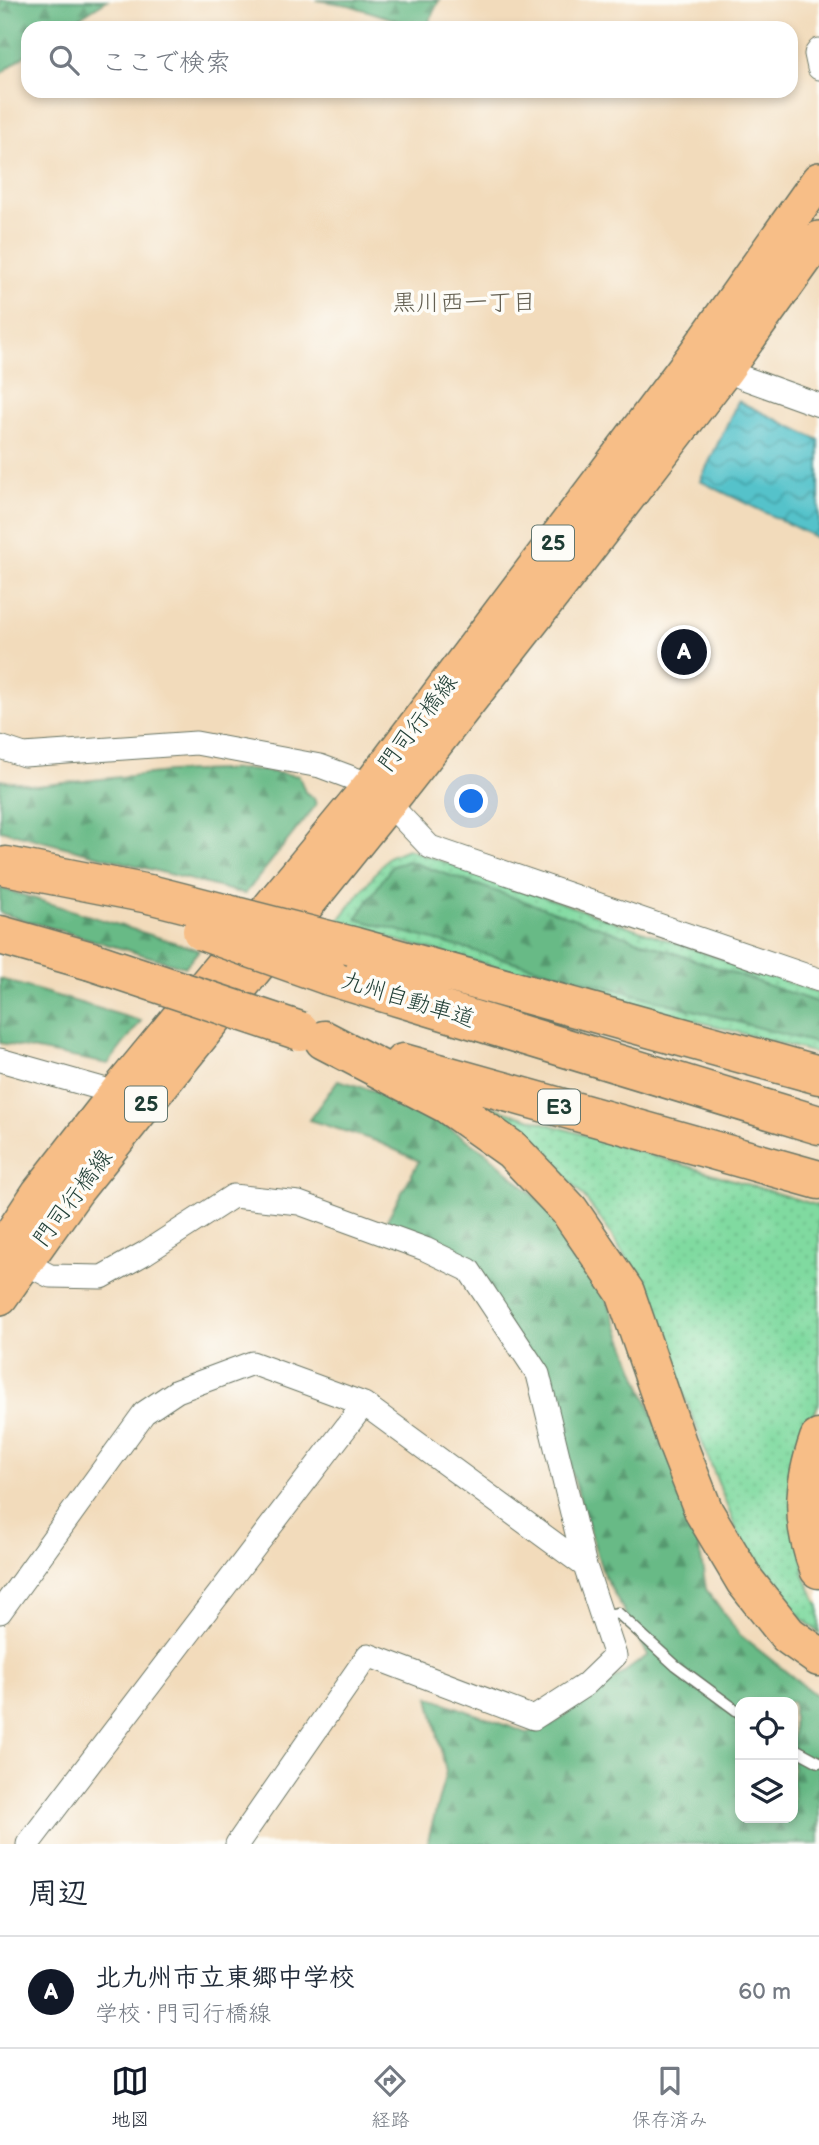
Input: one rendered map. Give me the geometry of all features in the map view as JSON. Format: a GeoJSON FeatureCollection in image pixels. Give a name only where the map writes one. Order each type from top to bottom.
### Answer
{"type":"FeatureCollection","features":[{"type":"Feature","properties":{"kind":"highway","name":"九州自動車道"},"geometry":{"type":"LineString","coordinates":[[3,865],[143,901],[329,976],[819,1125]]}},
{"type":"Feature","properties":{"kind":"highway"},"geometry":{"type":"LineString","coordinates":[[143,901],[352,946],[819,1075]]}},
{"type":"Feature","properties":{"kind":"highway","name":"E3"},"geometry":{"type":"LineString","coordinates":[[0,935],[91,961],[312,1036],[819,1180]]}},
{"type":"Feature","properties":{"kind":"highway"},"geometry":{"type":"LineString","coordinates":[[312,1036],[447,1104],[512,1150],[569,1210],[625,1292],[677,1443],[704,1511],[745,1581],[788,1635],[819,1657]]}},
{"type":"Feature","properties":{"kind":"highway"},"geometry":{"type":"LineString","coordinates":[[819,1439],[809,1469],[805,1504],[811,1547],[819,1569]]}},
{"type":"Feature","properties":{"kind":"main road","name":"門司行橋線"},"geometry":{"type":"LineString","coordinates":[[710,362],[819,180]]}},
{"type":"Feature","properties":{"kind":"main road","name":"門司行橋線"},"geometry":{"type":"LineString","coordinates":[[12,1257],[77,1189],[710,362],[819,239]]}},
{"type":"Feature","properties":{"kind":"main road","name":"門司行橋線"},"geometry":{"type":"LineString","coordinates":[[0,1297],[12,1257],[39,1193],[117,1093],[380,794]]}},
{"type":"Feature","properties":{"kind":"street"},"geometry":{"type":"LineString","coordinates":[[819,50],[816,54],[819,68]]}},
{"type":"Feature","properties":{"kind":"street"},"geometry":{"type":"LineString","coordinates":[[710,362],[819,405]]}},
{"type":"Feature","properties":{"kind":"street"},"geometry":{"type":"LineString","coordinates":[[0,747],[24,755],[196,743],[320,766],[380,794],[430,847],[819,980]]}},
{"type":"Feature","properties":{"kind":"street"},"geometry":{"type":"LineString","coordinates":[[0,1060],[117,1093]]}},
{"type":"Feature","properties":{"kind":"street"},"geometry":{"type":"LineString","coordinates":[[12,1257],[50,1276],[102,1277],[145,1254],[233,1196],[299,1203],[425,1249],[469,1270],[538,1374],[586,1566],[615,1656],[585,1685],[534,1718],[368,1656],[237,1844]]}},
{"type":"Feature","properties":{"kind":"street"},"geometry":{"type":"LineString","coordinates":[[0,1612],[144,1413],[177,1391],[252,1363],[364,1404],[586,1566]]}},
{"type":"Feature","properties":{"kind":"street"},"geometry":{"type":"LineString","coordinates":[[28,1844],[364,1404]]}},
{"type":"Feature","properties":{"kind":"lane"},"geometry":{"type":"LineString","coordinates":[[602,1616],[618,1614],[675,1665],[735,1709]]}},
{"type":"Feature","properties":{"kind":"lane"},"geometry":{"type":"LineString","coordinates":[[798,1751],[819,1762]]}},
{"type":"Feature","properties":{"kind":"green space"},"geometry":{"type":"Polygon","coordinates":[[[0,0],[107,0],[74,21],[21,21],[21,58],[0,74],[0,0]]]}},
{"type":"Feature","properties":{"kind":"green space"},"geometry":{"type":"Polygon","coordinates":[[[316,0],[439,0],[429,21],[399,21],[349,5],[316,0]]]}},
{"type":"Feature","properties":{"kind":"green space"},"geometry":{"type":"Polygon","coordinates":[[[250,769],[299,776],[305,792],[314,798],[316,805],[245,894],[0,830],[0,780],[36,786],[168,772],[250,769]]]}},
{"type":"Feature","properties":{"kind":"green space"},"geometry":{"type":"Polygon","coordinates":[[[407,849],[819,993],[819,1054],[336,924],[388,857],[407,849]]]}},
{"type":"Feature","properties":{"kind":"green space"},"geometry":{"type":"Polygon","coordinates":[[[408,861],[819,1003],[819,1044],[356,919],[392,866],[408,861]]]}},
{"type":"Feature","properties":{"kind":"green space"},"geometry":{"type":"Polygon","coordinates":[[[0,888],[199,950],[185,967],[0,913],[0,888]]]}},
{"type":"Feature","properties":{"kind":"green space"},"geometry":{"type":"Polygon","coordinates":[[[0,979],[141,1021],[108,1064],[0,1043],[0,979]]]}},
{"type":"Feature","properties":{"kind":"green space"},"geometry":{"type":"Polygon","coordinates":[[[338,1080],[378,1092],[425,1112],[487,1153],[545,1206],[598,1280],[695,1522],[706,1589],[740,1635],[819,1698],[819,1844],[427,1844],[446,1772],[429,1697],[527,1733],[553,1724],[648,1655],[603,1573],[542,1376],[471,1274],[383,1227],[419,1161],[376,1141],[309,1120],[338,1080]]]}},
{"type":"Feature","properties":{"kind":"green space"},"geometry":{"type":"Polygon","coordinates":[[[472,1101],[819,1206],[819,1403],[800,1444],[804,1576],[819,1607],[819,1633],[791,1609],[759,1569],[736,1529],[647,1300],[612,1236],[580,1192],[557,1168],[472,1101]]]}},
{"type":"Feature","properties":{"kind":"water"},"geometry":{"type":"Polygon","coordinates":[[[738,401],[819,440],[819,539],[700,481],[738,401]]]}},
{"type":"Feature","properties":{"kind":"place","name":"北九州市立東郷中学校"},"geometry":{"type":"Point","coordinates":[684,652]}},
{"type":"Feature","properties":{"kind":"district","name":"黒川西一丁目"},"geometry":{"type":"Point","coordinates":[464,302]}}]}
